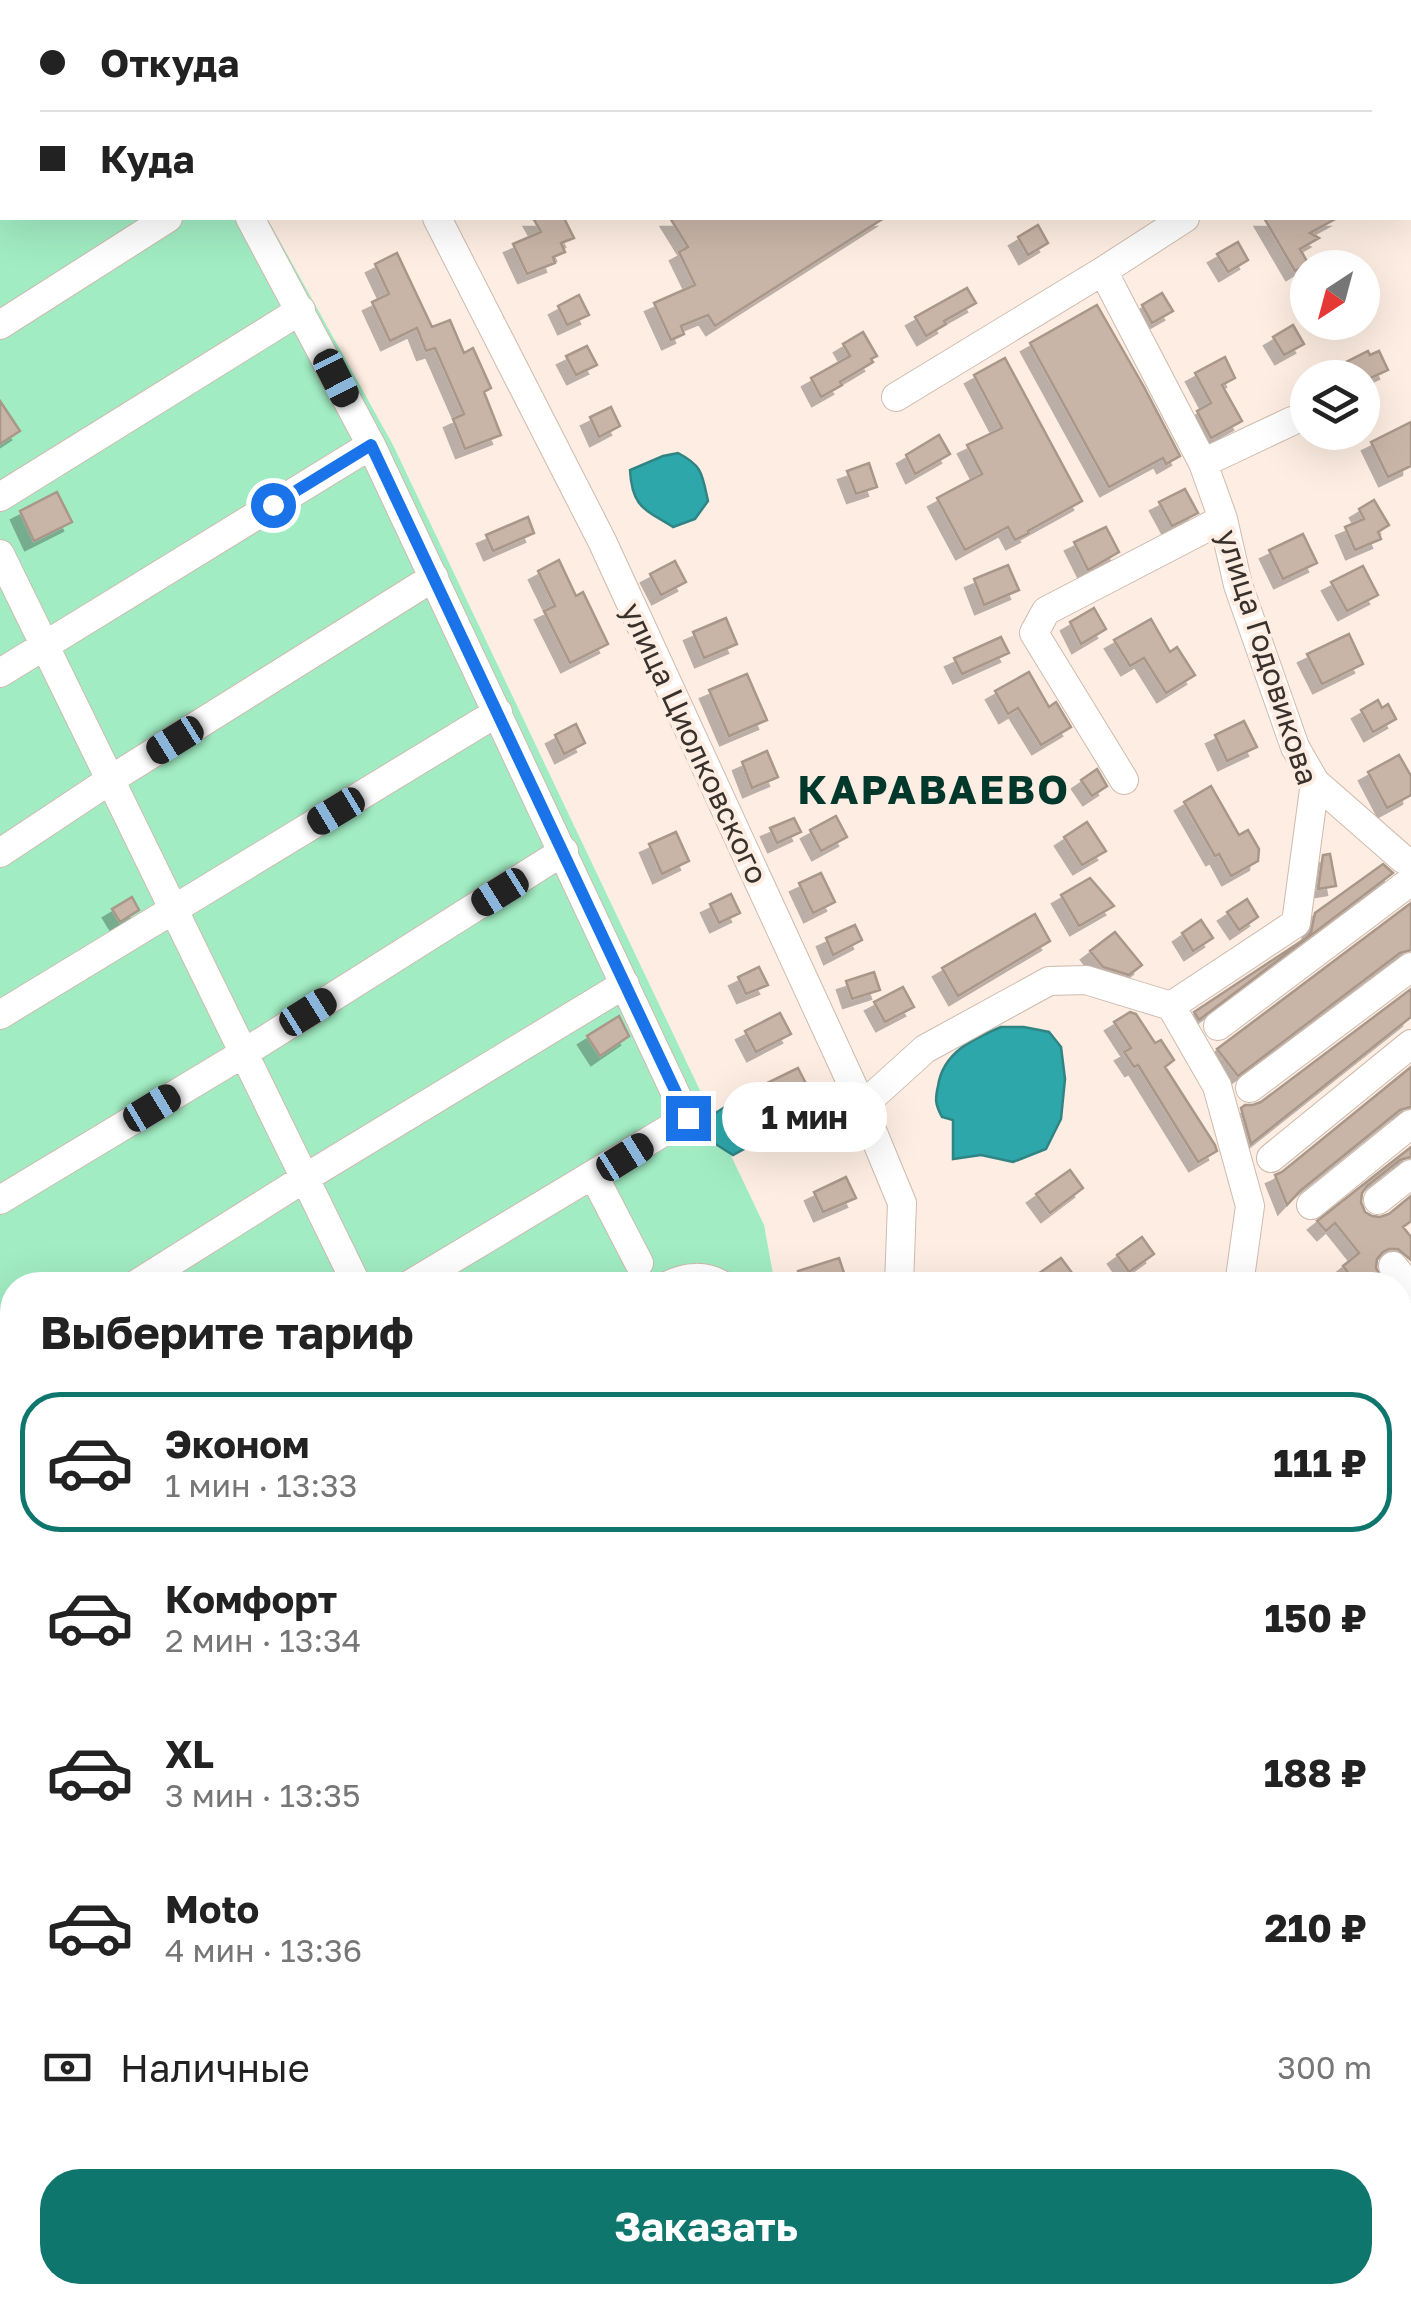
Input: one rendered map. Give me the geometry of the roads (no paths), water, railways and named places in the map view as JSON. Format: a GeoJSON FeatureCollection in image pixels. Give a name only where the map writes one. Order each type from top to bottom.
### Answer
{"type":"FeatureCollection","features":[{"type":"Feature","properties":{"kind":"street"},"geometry":{"type":"LineString","coordinates":[[0,325],[165,220]]}},
{"type":"Feature","properties":{"kind":"street"},"geometry":{"type":"LineString","coordinates":[[251,220],[371,445],[688,1118],[432,1272]]}},
{"type":"Feature","properties":{"kind":"street","name":"улица Циолковского"},"geometry":{"type":"LineString","coordinates":[[437,220],[602,541],[862,1106],[902,1203],[899,1272]]}},
{"type":"Feature","properties":{"kind":"street"},"geometry":{"type":"LineString","coordinates":[[896,396],[1182,220]]}},
{"type":"Feature","properties":{"kind":"street","name":"улица Годовикова"},"geometry":{"type":"LineString","coordinates":[[1103,271],[1202,463],[1223,519],[1238,585],[1295,747],[1315,782],[1296,924],[1171,1006]]}},
{"type":"Feature","properties":{"kind":"street"},"geometry":{"type":"LineString","coordinates":[[0,497],[300,310]]}},
{"type":"Feature","properties":{"kind":"street"},"geometry":{"type":"LineString","coordinates":[[1202,463],[1290,421]]}},
{"type":"Feature","properties":{"kind":"street"},"geometry":{"type":"LineString","coordinates":[[0,673],[371,445]]}},
{"type":"Feature","properties":{"kind":"street"},"geometry":{"type":"LineString","coordinates":[[1124,780],[1034,633],[1046,612],[1223,519]]}},
{"type":"Feature","properties":{"kind":"street"},"geometry":{"type":"LineString","coordinates":[[0,554],[351,1272]]}},
{"type":"Feature","properties":{"kind":"street"},"geometry":{"type":"LineString","coordinates":[[0,853],[434,577]]}},
{"type":"Feature","properties":{"kind":"street"},"geometry":{"type":"LineString","coordinates":[[0,1015],[498,712]]}},
{"type":"Feature","properties":{"kind":"street"},"geometry":{"type":"LineString","coordinates":[[1315,782],[1411,862]]}},
{"type":"Feature","properties":{"kind":"street"},"geometry":{"type":"LineString","coordinates":[[0,1200],[564,851]]}},
{"type":"Feature","properties":{"kind":"street"},"geometry":{"type":"LineString","coordinates":[[1218,1026],[1411,881]]}},
{"type":"Feature","properties":{"kind":"street"},"geometry":{"type":"LineString","coordinates":[[1250,1088],[1411,967]]}},
{"type":"Feature","properties":{"kind":"street"},"geometry":{"type":"LineString","coordinates":[[862,1106],[925,1049],[1049,981],[1086,980],[1171,1006],[1217,1086],[1250,1206],[1241,1272]]}},
{"type":"Feature","properties":{"kind":"street"},"geometry":{"type":"LineString","coordinates":[[156,1272],[625,984]]}},
{"type":"Feature","properties":{"kind":"street"},"geometry":{"type":"LineString","coordinates":[[1271,1158],[1411,1044]]}},
{"type":"Feature","properties":{"kind":"street"},"geometry":{"type":"LineString","coordinates":[[1311,1204],[1411,1124]]}},
{"type":"Feature","properties":{"kind":"street"},"geometry":{"type":"LineString","coordinates":[[1378,1200],[1411,1174]]}},
{"type":"Feature","properties":{"kind":"street"},"geometry":{"type":"LineString","coordinates":[[594,1176],[639,1263]]}},
{"type":"Feature","properties":{"kind":"water"},"geometry":{"type":"Polygon","coordinates":[[[678,453],[700,472],[708,501],[695,519],[673,527],[637,500],[630,470],[678,453]]]}},
{"type":"Feature","properties":{"kind":"water"},"geometry":{"type":"Polygon","coordinates":[[[1001,1027],[1049,1032],[1061,1047],[1065,1079],[1061,1119],[1046,1149],[1013,1162],[981,1155],[953,1159],[953,1120],[942,1117],[936,1102],[941,1074],[961,1048],[1001,1027]]]}},
{"type":"Feature","properties":{"kind":"water"},"geometry":{"type":"Polygon","coordinates":[[[731,1103],[747,1113],[755,1132],[746,1132],[744,1149],[733,1155],[714,1143],[709,1129],[714,1114],[731,1103]]]}},
{"type":"Feature","properties":{"kind":"district","name":"КАРАВАЕВО"},"geometry":{"type":"Point","coordinates":[934,789]}}]}
